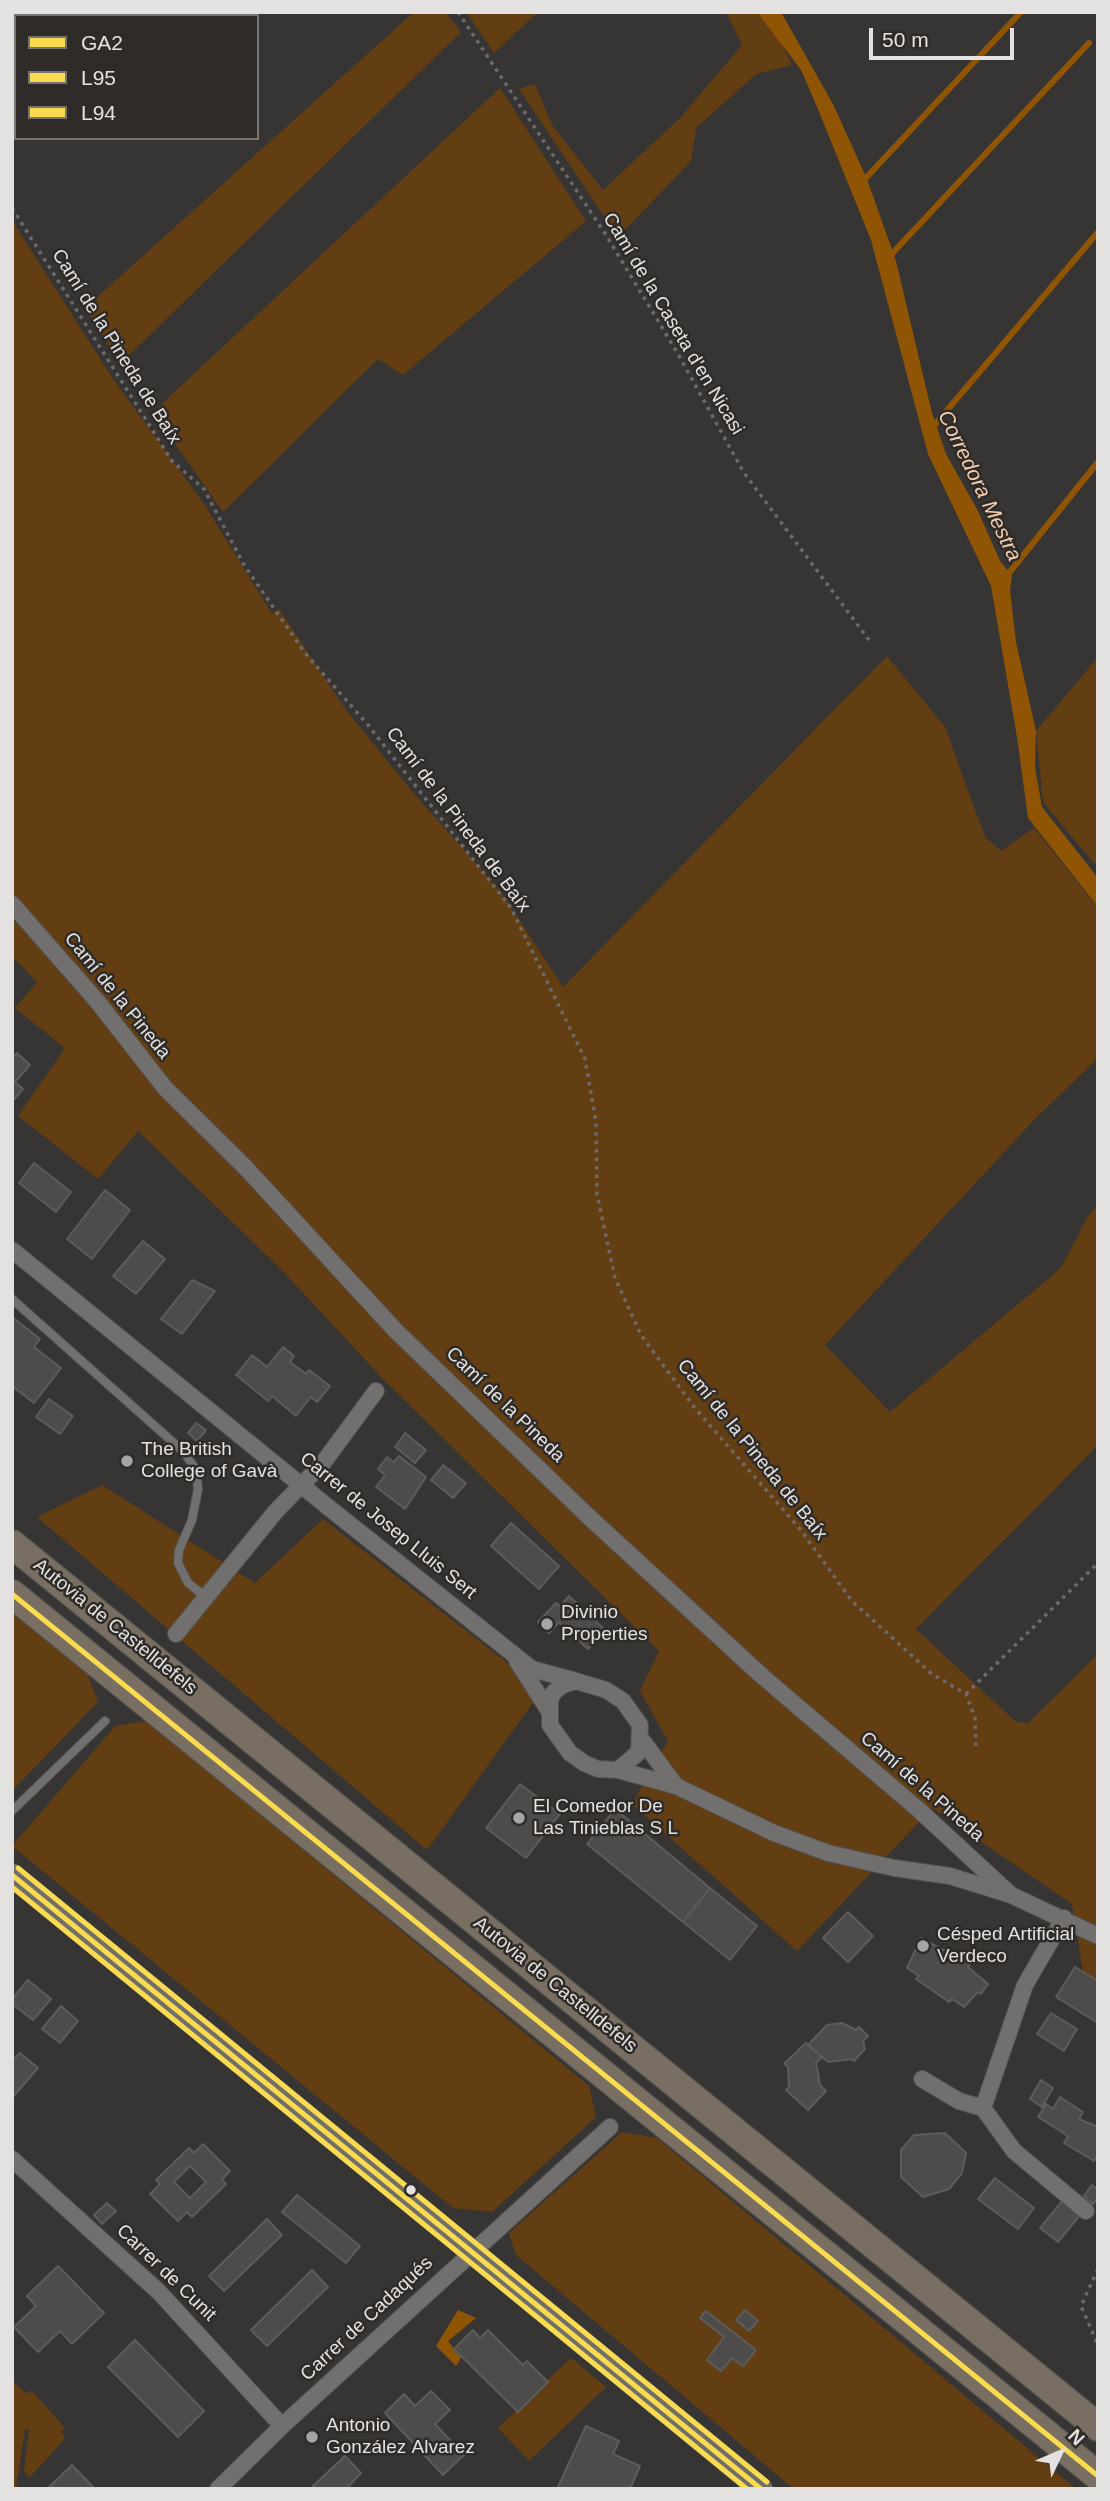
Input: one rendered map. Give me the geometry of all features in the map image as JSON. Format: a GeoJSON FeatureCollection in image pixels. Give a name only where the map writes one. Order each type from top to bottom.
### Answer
{"type":"FeatureCollection","features":[{"type":"Feature","properties":{"kind":"highway","name":"Autovia de Castelldefels"},"geometry":{"type":"LineString","coordinates":[[12,1544],[1098,2427]]}},
{"type":"Feature","properties":{"kind":"highway","name":"Autovia de Castelldefels"},"geometry":{"type":"LineString","coordinates":[[12,1594],[1098,2476]]}},
{"type":"Feature","properties":{"kind":"street","name":"Camí de la Pineda"},"geometry":{"type":"LineString","coordinates":[[12,904],[97,1001],[165,1088],[245,1167],[396,1331],[589,1517],[762,1676],[919,1810],[1011,1895]]}},
{"type":"Feature","properties":{"kind":"street","name":"Carrer de Josep Lluis Sert"},"geometry":{"type":"LineString","coordinates":[[12,1250],[510,1651],[540,1672],[606,1690],[623,1701],[640,1725],[642,1740],[676,1786]]}},
{"type":"Feature","properties":{"kind":"street"},"geometry":{"type":"LineString","coordinates":[[176,1634],[323,1463],[376,1391]]}},
{"type":"Feature","properties":{"kind":"street","name":"Carrer de Josep Lluis Sert"},"geometry":{"type":"LineString","coordinates":[[510,1651],[549,1711],[550,1725],[570,1753],[598,1769],[618,1770],[676,1786],[774,1833],[828,1853],[894,1868],[950,1876],[1011,1895],[1098,1936]]}},
{"type":"Feature","properties":{"kind":"street"},"geometry":{"type":"LineString","coordinates":[[549,1711],[554,1692],[563,1685],[576,1681]]}},
{"type":"Feature","properties":{"kind":"street"},"geometry":{"type":"LineString","coordinates":[[618,1770],[630,1763],[639,1752],[642,1740]]}},
{"type":"Feature","properties":{"kind":"street"},"geometry":{"type":"LineString","coordinates":[[12,1875],[473,2250],[761,2489]]}},
{"type":"Feature","properties":{"kind":"street"},"geometry":{"type":"LineString","coordinates":[[983,2108],[1026,1985],[1064,1918]]}},
{"type":"Feature","properties":{"kind":"street"},"geometry":{"type":"LineString","coordinates":[[922,2079],[959,2101],[983,2108],[1014,2151],[1086,2211]]}},
{"type":"Feature","properties":{"kind":"street","name":"Carrer de Cadaqués"},"geometry":{"type":"LineString","coordinates":[[218,2489],[282,2426],[610,2127]]}},
{"type":"Feature","properties":{"kind":"street","name":"Carrer de Cunit"},"geometry":{"type":"LineString","coordinates":[[12,2159],[159,2292],[282,2426]]}},
{"type":"Feature","properties":{"kind":"lane"},"geometry":{"type":"LineString","coordinates":[[12,1299],[164,1431],[184,1452],[196,1470],[197,1504],[179,1550],[178,1563],[188,1583],[206,1597]]}},
{"type":"Feature","properties":{"kind":"lane"},"geometry":{"type":"LineString","coordinates":[[12,1811],[105,1721]]}},
{"type":"Feature","properties":{"kind":"path","name":"Camí de la Caseta d'en Nicasi"},"geometry":{"type":"LineString","coordinates":[[458,12],[606,235],[678,354],[744,472],[872,644]]}},
{"type":"Feature","properties":{"kind":"path","name":"Camí de la Pineda de Baíx"},"geometry":{"type":"LineString","coordinates":[[12,208],[172,461],[204,488],[244,565],[305,653],[368,725],[511,908],[585,1059],[596,1122],[597,1194],[615,1278],[641,1335],[694,1407],[800,1529],[852,1601],[932,1674],[966,1694]]}},
{"type":"Feature","properties":{"kind":"path"},"geometry":{"type":"LineString","coordinates":[[976,1747],[975,1718],[966,1694],[1097,1564]]}},
{"type":"Feature","properties":{"kind":"path"},"geometry":{"type":"LineString","coordinates":[[1098,2269],[1081,2306],[1098,2344]]}},
{"type":"Feature","properties":{"kind":"shaded area"},"geometry":{"type":"Polygon","coordinates":[[[414,12],[445,12],[461,32],[120,364],[85,308],[414,12]]]}},
{"type":"Feature","properties":{"kind":"shaded area"},"geometry":{"type":"Polygon","coordinates":[[[466,12],[538,12],[494,53],[466,12]]]}},
{"type":"Feature","properties":{"kind":"shaded area"},"geometry":{"type":"Polygon","coordinates":[[[726,12],[766,12],[792,65],[756,74],[696,128],[691,161],[618,237],[519,89],[535,84],[552,125],[603,190],[680,118],[742,45],[726,12]]]}},
{"type":"Feature","properties":{"kind":"shaded area"},"geometry":{"type":"Polygon","coordinates":[[[757,12],[781,12],[833,104],[867,179],[896,261],[932,413],[946,454],[978,511],[1000,561],[1012,576],[1010,590],[1016,642],[1036,731],[1035,768],[1042,807],[1098,878],[1098,907],[1028,818],[991,586],[928,454],[871,240],[815,102],[801,70],[757,12]]]}},
{"type":"Feature","properties":{"kind":"shaded area"},"geometry":{"type":"Polygon","coordinates":[[[500,88],[586,221],[403,375],[378,359],[223,512],[153,412],[500,88]]]}},
{"type":"Feature","properties":{"kind":"shaded area"},"geometry":{"type":"Polygon","coordinates":[[[13,222],[113,379],[204,504],[272,614],[279,609],[346,710],[410,789],[501,892],[563,987],[887,656],[945,727],[985,837],[1001,851],[1034,828],[1098,908],[1098,1058],[1034,1120],[825,1345],[890,1412],[1061,1268],[1088,1216],[1098,1205],[1098,1445],[916,1629],[1016,1722],[1028,1723],[1098,1654],[1098,1980],[1083,1971],[1072,1904],[932,1808],[797,1951],[632,1804],[668,1741],[640,1691],[659,1651],[384,1380],[282,1270],[138,1131],[98,1179],[18,1116],[65,1048],[15,1008],[37,982],[12,956],[13,222]]]}},
{"type":"Feature","properties":{"kind":"shaded area"},"geometry":{"type":"Polygon","coordinates":[[[1098,657],[1098,868],[1043,802],[1036,731],[1098,657]]]}},
{"type":"Feature","properties":{"kind":"shaded area"},"geometry":{"type":"Polygon","coordinates":[[[102,1485],[255,1583],[323,1519],[542,1690],[427,1850],[37,1517],[102,1485]]]}},
{"type":"Feature","properties":{"kind":"shaded area"},"geometry":{"type":"Polygon","coordinates":[[[12,1611],[86,1670],[98,1702],[12,1791],[12,1611]]]}},
{"type":"Feature","properties":{"kind":"shaded area"},"geometry":{"type":"Polygon","coordinates":[[[147,1721],[589,2086],[596,2117],[492,2212],[453,2208],[12,1846],[115,1726],[147,1721]]]}},
{"type":"Feature","properties":{"kind":"shaded area"},"geometry":{"type":"Polygon","coordinates":[[[622,2132],[657,2138],[1076,2489],[794,2489],[516,2255],[509,2233],[622,2132]]]}},
{"type":"Feature","properties":{"kind":"shaded area"},"geometry":{"type":"Polygon","coordinates":[[[458,2310],[476,2318],[448,2341],[461,2358],[456,2366],[436,2346],[458,2310]]]}},
{"type":"Feature","properties":{"kind":"shaded area"},"geometry":{"type":"Polygon","coordinates":[[[571,2358],[606,2387],[529,2461],[498,2428],[571,2358]]]}},
{"type":"Feature","properties":{"kind":"shaded area"},"geometry":{"type":"Polygon","coordinates":[[[12,2381],[27,2394],[31,2390],[65,2428],[61,2432],[65,2436],[63,2441],[30,2477],[24,2471],[29,2430],[25,2429],[16,2489],[12,2489],[12,2381]]]}},
{"type":"Feature","properties":{"kind":"building"},"geometry":{"type":"Polygon","coordinates":[[[17,1053],[30,1065],[15,1082],[23,1089],[12,1102],[12,1058],[17,1053]]]}},
{"type":"Feature","properties":{"kind":"building"},"geometry":{"type":"Polygon","coordinates":[[[34,1163],[71,1192],[56,1212],[19,1183],[34,1163]]]}},
{"type":"Feature","properties":{"kind":"building"},"geometry":{"type":"Polygon","coordinates":[[[105,1190],[130,1210],[92,1259],[67,1239],[105,1190]]]}},
{"type":"Feature","properties":{"kind":"building"},"geometry":{"type":"Polygon","coordinates":[[[143,1241],[165,1259],[136,1294],[113,1276],[143,1241]]]}},
{"type":"Feature","properties":{"kind":"building"},"geometry":{"type":"Polygon","coordinates":[[[192,1280],[215,1291],[182,1334],[161,1319],[192,1280]]]}},
{"type":"Feature","properties":{"kind":"building"},"geometry":{"type":"Polygon","coordinates":[[[12,1317],[40,1339],[34,1347],[61,1368],[34,1403],[12,1386],[12,1317]]]}},
{"type":"Feature","properties":{"kind":"building"},"geometry":{"type":"Polygon","coordinates":[[[283,1347],[294,1356],[290,1362],[306,1374],[309,1370],[330,1386],[317,1402],[311,1397],[296,1416],[272,1396],[268,1401],[236,1375],[252,1355],[267,1367],[283,1347]]]}},
{"type":"Feature","properties":{"kind":"building"},"geometry":{"type":"Polygon","coordinates":[[[49,1399],[73,1416],[60,1434],[36,1417],[49,1399]]]}},
{"type":"Feature","properties":{"kind":"building"},"geometry":{"type":"Polygon","coordinates":[[[196,1423],[206,1430],[197,1441],[188,1433],[196,1423]]]}},
{"type":"Feature","properties":{"kind":"building"},"geometry":{"type":"Polygon","coordinates":[[[405,1433],[426,1450],[415,1463],[395,1447],[405,1433]]]}},
{"type":"Feature","properties":{"kind":"building"},"geometry":{"type":"Polygon","coordinates":[[[399,1456],[426,1477],[405,1509],[376,1487],[385,1475],[378,1469],[387,1457],[394,1462],[399,1456]]]}},
{"type":"Feature","properties":{"kind":"building"},"geometry":{"type":"Polygon","coordinates":[[[443,1465],[466,1483],[453,1498],[431,1480],[443,1465]]]}},
{"type":"Feature","properties":{"kind":"building"},"geometry":{"type":"Polygon","coordinates":[[[511,1523],[559,1566],[539,1589],[491,1546],[511,1523]]]}},
{"type":"Feature","properties":{"kind":"building"},"geometry":{"type":"Polygon","coordinates":[[[569,1596],[606,1631],[588,1649],[559,1622],[549,1633],[538,1622],[556,1603],[560,1606],[569,1596]]]}},
{"type":"Feature","properties":{"kind":"building"},"geometry":{"type":"Polygon","coordinates":[[[520,1784],[560,1814],[526,1858],[486,1828],[520,1784]]]}},
{"type":"Feature","properties":{"kind":"building"},"geometry":{"type":"Polygon","coordinates":[[[615,1809],[710,1888],[683,1922],[587,1844],[615,1809]]]}},
{"type":"Feature","properties":{"kind":"building"},"geometry":{"type":"Polygon","coordinates":[[[710,1888],[757,1926],[730,1960],[683,1922],[710,1888]]]}},
{"type":"Feature","properties":{"kind":"building"},"geometry":{"type":"Polygon","coordinates":[[[848,1912],[873,1936],[848,1962],[823,1938],[848,1912]]]}},
{"type":"Feature","properties":{"kind":"building"},"geometry":{"type":"Polygon","coordinates":[[[921,1938],[945,1951],[946,1949],[970,1965],[968,1967],[988,1984],[981,1994],[978,1992],[964,2007],[952,1999],[949,2002],[916,1979],[919,1976],[907,1968],[921,1938]]]}},
{"type":"Feature","properties":{"kind":"building"},"geometry":{"type":"Polygon","coordinates":[[[1075,1967],[1098,1981],[1098,2023],[1056,1997],[1075,1967]]]}},
{"type":"Feature","properties":{"kind":"building"},"geometry":{"type":"Polygon","coordinates":[[[28,1980],[51,1999],[33,2020],[12,2004],[12,1999],[28,1980]]]}},
{"type":"Feature","properties":{"kind":"building"},"geometry":{"type":"Polygon","coordinates":[[[61,2006],[78,2021],[60,2043],[42,2029],[61,2006]]]}},
{"type":"Feature","properties":{"kind":"building"},"geometry":{"type":"Polygon","coordinates":[[[1051,2013],[1077,2029],[1064,2051],[1037,2034],[1051,2013]]]}},
{"type":"Feature","properties":{"kind":"building"},"geometry":{"type":"Polygon","coordinates":[[[842,2023],[856,2030],[859,2027],[868,2036],[863,2041],[865,2049],[854,2061],[828,2062],[808,2045],[827,2025],[842,2023]]]}},
{"type":"Feature","properties":{"kind":"building"},"geometry":{"type":"Polygon","coordinates":[[[806,2043],[822,2057],[816,2063],[820,2085],[826,2091],[808,2110],[786,2090],[789,2086],[788,2067],[784,2064],[806,2043]]]}},
{"type":"Feature","properties":{"kind":"building"},"geometry":{"type":"Polygon","coordinates":[[[20,2053],[38,2068],[12,2098],[12,2061],[20,2053]]]}},
{"type":"Feature","properties":{"kind":"building"},"geometry":{"type":"Polygon","coordinates":[[[1041,2080],[1053,2088],[1042,2107],[1030,2099],[1041,2080]]]}},
{"type":"Feature","properties":{"kind":"building"},"geometry":{"type":"Polygon","coordinates":[[[1060,2097],[1083,2112],[1079,2119],[1098,2127],[1098,2154],[1094,2161],[1064,2143],[1068,2136],[1038,2117],[1046,2104],[1053,2109],[1060,2097]]]}},
{"type":"Feature","properties":{"kind":"building"},"geometry":{"type":"Polygon","coordinates":[[[945,2133],[966,2153],[962,2173],[949,2189],[923,2197],[901,2177],[901,2150],[914,2135],[945,2133]]]}},
{"type":"Feature","properties":{"kind":"building"},"geometry":{"type":"Polygon","coordinates":[[[203,2144],[230,2171],[222,2179],[226,2184],[192,2217],[187,2212],[178,2221],[150,2194],[160,2184],[156,2180],[189,2148],[194,2153],[203,2144]],[[190,2166],[174,2182],[190,2198],[206,2182],[190,2166]]]}},
{"type":"Feature","properties":{"kind":"building"},"geometry":{"type":"Polygon","coordinates":[[[995,2178],[1034,2208],[1018,2229],[978,2199],[995,2178]]]}},
{"type":"Feature","properties":{"kind":"building"},"geometry":{"type":"Polygon","coordinates":[[[1092,2185],[1098,2190],[1098,2198],[1093,2204],[1084,2196],[1092,2185]]]}},
{"type":"Feature","properties":{"kind":"building"},"geometry":{"type":"Polygon","coordinates":[[[297,2195],[360,2246],[346,2263],[282,2212],[297,2195]]]}},
{"type":"Feature","properties":{"kind":"building"},"geometry":{"type":"Polygon","coordinates":[[[1063,2200],[1080,2215],[1058,2242],[1040,2228],[1063,2200]]]}},
{"type":"Feature","properties":{"kind":"building"},"geometry":{"type":"Polygon","coordinates":[[[107,2203],[116,2211],[102,2224],[94,2215],[107,2203]]]}},
{"type":"Feature","properties":{"kind":"building"},"geometry":{"type":"Polygon","coordinates":[[[267,2219],[282,2235],[224,2291],[209,2276],[267,2219]]]}},
{"type":"Feature","properties":{"kind":"building"},"geometry":{"type":"Polygon","coordinates":[[[58,2266],[104,2313],[72,2344],[60,2331],[38,2352],[14,2327],[36,2306],[27,2296],[58,2266]]]}},
{"type":"Feature","properties":{"kind":"building"},"geometry":{"type":"Polygon","coordinates":[[[312,2270],[328,2287],[267,2346],[251,2330],[312,2270]]]}},
{"type":"Feature","properties":{"kind":"building"},"geometry":{"type":"Polygon","coordinates":[[[745,2310],[758,2321],[749,2331],[736,2320],[745,2310]]]}},
{"type":"Feature","properties":{"kind":"building"},"geometry":{"type":"Polygon","coordinates":[[[706,2311],[756,2350],[743,2366],[732,2358],[721,2371],[707,2360],[724,2337],[700,2318],[706,2311]]]}},
{"type":"Feature","properties":{"kind":"building"},"geometry":{"type":"Polygon","coordinates":[[[473,2330],[480,2338],[488,2330],[523,2365],[527,2361],[548,2382],[518,2412],[454,2349],[473,2330]]]}},
{"type":"Feature","properties":{"kind":"building"},"geometry":{"type":"Polygon","coordinates":[[[135,2340],[204,2411],[178,2437],[108,2367],[135,2340]]]}},
{"type":"Feature","properties":{"kind":"building"},"geometry":{"type":"Polygon","coordinates":[[[431,2391],[450,2410],[435,2424],[464,2455],[443,2475],[385,2413],[404,2394],[415,2406],[431,2391]]]}},
{"type":"Feature","properties":{"kind":"building"},"geometry":{"type":"Polygon","coordinates":[[[586,2426],[619,2441],[613,2454],[640,2466],[630,2489],[557,2489],[586,2426]]]}},
{"type":"Feature","properties":{"kind":"building"},"geometry":{"type":"Polygon","coordinates":[[[345,2456],[361,2473],[346,2489],[316,2489],[313,2486],[345,2456]]]}},
{"type":"Feature","properties":{"kind":"building"},"geometry":{"type":"Polygon","coordinates":[[[72,2465],[95,2489],[47,2489],[72,2465]]]}},
{"type":"Feature","properties":{"kind":"waterway"},"geometry":{"type":"LineString","coordinates":[[863,181],[1021,12]]}},
{"type":"Feature","properties":{"kind":"waterway"},"geometry":{"type":"LineString","coordinates":[[887,259],[1089,43]]}},
{"type":"Feature","properties":{"kind":"waterway","name":"Corredora Mestra"},"geometry":{"type":"LineString","coordinates":[[932,428],[1098,232]]}},
{"type":"Feature","properties":{"kind":"waterway","name":"Corredora Mestra"},"geometry":{"type":"LineString","coordinates":[[1005,578],[1098,462]]}},
{"type":"Feature","properties":{"kind":"transit line","name":"GA2"},"geometry":{"type":"LineString","coordinates":[[12,1594],[1098,2476]]}},
{"type":"Feature","properties":{"kind":"transit line","name":"L94"},"geometry":{"type":"LineString","coordinates":[[18,1868],[767,2482]]}},
{"type":"Feature","properties":{"kind":"transit line","name":"GA2"},"geometry":{"type":"LineString","coordinates":[[12,1875],[761,2489]]}},
{"type":"Feature","properties":{"kind":"transit line","name":"L95"},"geometry":{"type":"LineString","coordinates":[[12,1887],[747,2489]]}},
{"type":"Feature","properties":{"kind":"place","name":"The British College of Gavà"},"geometry":{"type":"Point","coordinates":[127,1461]}},
{"type":"Feature","properties":{"kind":"place","name":"Divinio Properties"},"geometry":{"type":"Point","coordinates":[547,1624]}},
{"type":"Feature","properties":{"kind":"place","name":"El Comedor De Las Tinieblas S L"},"geometry":{"type":"Point","coordinates":[519,1818]}},
{"type":"Feature","properties":{"kind":"place","name":"Césped Artificial Verdeco"},"geometry":{"type":"Point","coordinates":[923,1946]}},
{"type":"Feature","properties":{"kind":"place","name":"Antonio González Alvarez"},"geometry":{"type":"Point","coordinates":[312,2437]}}]}
